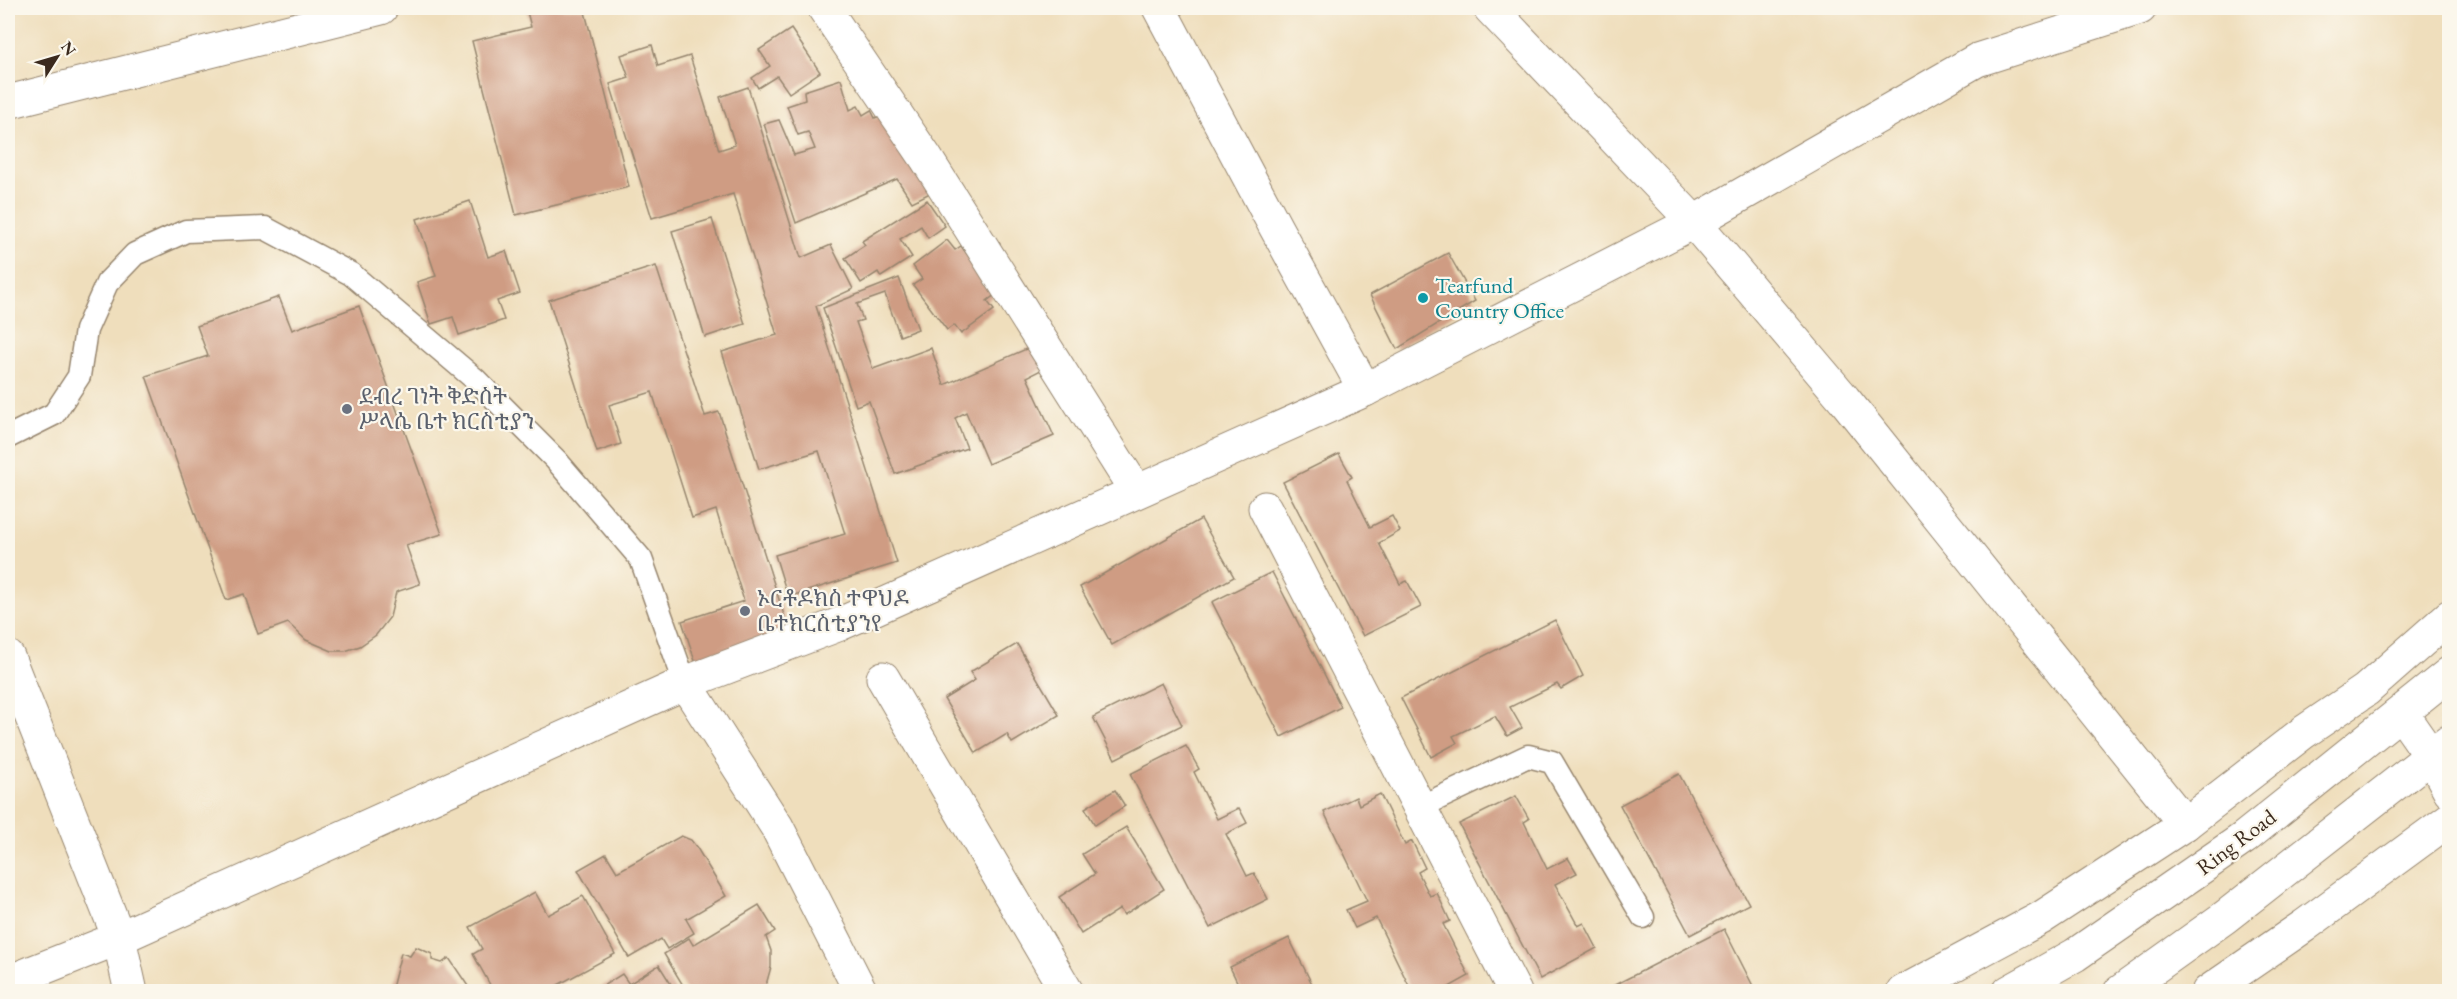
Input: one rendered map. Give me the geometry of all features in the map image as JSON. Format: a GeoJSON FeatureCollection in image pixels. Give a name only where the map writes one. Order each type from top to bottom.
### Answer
{"type":"FeatureCollection","features":[{"type":"Feature","properties":{"kind":"main road"},"geometry":{"type":"LineString","coordinates":[[8,102],[381,8]]}},
{"type":"Feature","properties":{"kind":"main road"},"geometry":{"type":"LineString","coordinates":[[824,8],[926,158],[1136,491]]}},
{"type":"Feature","properties":{"kind":"main road"},"geometry":{"type":"LineString","coordinates":[[1159,8],[1365,390]]}},
{"type":"Feature","properties":{"kind":"main road"},"geometry":{"type":"LineString","coordinates":[[1490,8],[1694,222],[1844,399],[2185,824]]}},
{"type":"Feature","properties":{"kind":"main road"},"geometry":{"type":"LineString","coordinates":[[8,982],[119,938],[685,684],[840,624],[1365,390],[1694,222],[1977,60],[2140,8]]}},
{"type":"Feature","properties":{"kind":"main road"},"geometry":{"type":"LineString","coordinates":[[1265,508],[1515,992]]}},
{"type":"Feature","properties":{"kind":"main road"},"geometry":{"type":"LineString","coordinates":[[1903,992],[2041,918],[2185,824],[2304,732],[2366,690],[2450,616]]}},
{"type":"Feature","properties":{"kind":"main road"},"geometry":{"type":"LineString","coordinates":[[8,657],[119,938],[131,992]]}},
{"type":"Feature","properties":{"kind":"main road","name":"Ring Road"},"geometry":{"type":"LineString","coordinates":[[2009,992],[2075,955],[2244,838],[2450,673]]}},
{"type":"Feature","properties":{"kind":"main road"},"geometry":{"type":"LineString","coordinates":[[883,678],[1067,992]]}},
{"type":"Feature","properties":{"kind":"main road"},"geometry":{"type":"LineString","coordinates":[[685,684],[777,827],[861,992]]}},
{"type":"Feature","properties":{"kind":"main road"},"geometry":{"type":"LineString","coordinates":[[2402,713],[2440,748],[2450,791]]}},
{"type":"Feature","properties":{"kind":"main road"},"geometry":{"type":"LineString","coordinates":[[2120,992],[2225,917],[2440,748]]}},
{"type":"Feature","properties":{"kind":"main road"},"geometry":{"type":"LineString","coordinates":[[2208,992],[2304,926],[2450,819]]}},
{"type":"Feature","properties":{"kind":"lane"},"geometry":{"type":"LineString","coordinates":[[8,437],[54,414],[79,376],[86,330],[107,283],[135,255],[186,231],[265,228],[351,274],[476,380],[556,460],[641,559],[685,684]]}},
{"type":"Feature","properties":{"kind":"lane"},"geometry":{"type":"LineString","coordinates":[[1418,808],[1528,756],[1552,762],[1643,917]]}},
{"type":"Feature","properties":{"kind":"building"},"geometry":{"type":"Polygon","coordinates":[[[526,8],[584,8],[629,187],[516,215],[472,41],[531,27],[526,8]]]}},
{"type":"Feature","properties":{"kind":"building"},"geometry":{"type":"Polygon","coordinates":[[[791,29],[820,72],[789,93],[777,76],[758,88],[752,78],[770,66],[759,50],[791,29]]]}},
{"type":"Feature","properties":{"kind":"building"},"geometry":{"type":"Polygon","coordinates":[[[652,45],[658,66],[690,56],[719,150],[735,145],[720,97],[748,87],[801,258],[831,245],[853,289],[816,306],[897,563],[788,597],[775,555],[845,534],[819,451],[759,469],[722,352],[777,335],[733,194],[652,218],[610,84],[629,78],[621,55],[652,45]]]}},
{"type":"Feature","properties":{"kind":"building"},"geometry":{"type":"Polygon","coordinates":[[[841,79],[850,110],[858,106],[863,115],[871,110],[875,118],[886,113],[936,190],[912,202],[897,179],[796,223],[764,124],[779,120],[794,155],[815,149],[808,132],[798,135],[787,106],[805,100],[804,91],[841,79]]]}},
{"type":"Feature","properties":{"kind":"building"},"geometry":{"type":"Polygon","coordinates":[[[927,200],[945,226],[928,238],[921,226],[900,239],[912,257],[881,277],[878,272],[861,283],[845,258],[865,245],[862,241],[927,200]]]}},
{"type":"Feature","properties":{"kind":"building"},"geometry":{"type":"Polygon","coordinates":[[[470,201],[488,257],[506,251],[520,293],[497,301],[504,320],[459,335],[453,317],[431,324],[417,282],[436,276],[417,219],[470,201]]]}},
{"type":"Feature","properties":{"kind":"building"},"geometry":{"type":"Polygon","coordinates":[[[712,219],[745,324],[705,337],[672,231],[712,219]]]}},
{"type":"Feature","properties":{"kind":"building"},"geometry":{"type":"Polygon","coordinates":[[[947,240],[955,250],[961,246],[996,294],[987,301],[994,310],[961,334],[954,325],[947,330],[913,285],[922,279],[913,266],[947,240]]]}},
{"type":"Feature","properties":{"kind":"building","name":"Tearfund Country Office"},"geometry":{"type":"Polygon","coordinates":[[[1448,253],[1475,301],[1397,349],[1370,295],[1448,253]]]}},
{"type":"Feature","properties":{"kind":"building"},"geometry":{"type":"Polygon","coordinates":[[[656,266],[705,416],[719,412],[791,637],[697,667],[682,621],[744,601],[716,510],[692,518],[652,392],[609,405],[621,444],[597,452],[549,300],[656,266]]]}},
{"type":"Feature","properties":{"kind":"building"},"geometry":{"type":"Polygon","coordinates":[[[899,278],[918,329],[900,336],[885,294],[857,304],[863,320],[856,322],[873,369],[931,348],[944,385],[1033,346],[1043,369],[1027,377],[1054,436],[988,464],[966,412],[955,418],[967,448],[895,474],[869,401],[856,406],[823,308],[899,278]]]}},
{"type":"Feature","properties":{"kind":"building"},"geometry":{"type":"Polygon","coordinates":[[[279,297],[292,330],[359,306],[442,534],[406,545],[420,584],[396,592],[390,617],[376,635],[360,646],[345,651],[332,651],[306,640],[288,623],[258,634],[244,594],[226,600],[146,376],[208,356],[197,326],[279,297]]]}},
{"type":"Feature","properties":{"kind":"building"},"geometry":{"type":"Polygon","coordinates":[[[1339,454],[1352,477],[1347,480],[1370,527],[1392,516],[1400,531],[1379,543],[1400,584],[1407,581],[1421,607],[1363,636],[1283,482],[1339,454]]]}},
{"type":"Feature","properties":{"kind":"building"},"geometry":{"type":"Polygon","coordinates":[[[1201,519],[1234,577],[1112,645],[1080,587],[1201,519]]]}},
{"type":"Feature","properties":{"kind":"building"},"geometry":{"type":"Polygon","coordinates":[[[1272,572],[1341,707],[1281,737],[1212,602],[1272,572]]]}},
{"type":"Feature","properties":{"kind":"building"},"geometry":{"type":"Polygon","coordinates":[[[1555,620],[1583,676],[1561,689],[1557,684],[1510,707],[1522,728],[1507,736],[1495,716],[1453,736],[1457,743],[1431,757],[1401,698],[1555,620]]]}},
{"type":"Feature","properties":{"kind":"building"},"geometry":{"type":"Polygon","coordinates":[[[1017,644],[1059,715],[1012,743],[1007,734],[976,753],[944,699],[975,680],[970,672],[1017,644]]]}},
{"type":"Feature","properties":{"kind":"building"},"geometry":{"type":"Polygon","coordinates":[[[1161,683],[1182,725],[1115,759],[1093,717],[1161,683]]]}},
{"type":"Feature","properties":{"kind":"building"},"geometry":{"type":"Polygon","coordinates":[[[1186,746],[1199,769],[1194,772],[1217,819],[1239,808],[1247,823],[1226,834],[1247,876],[1254,873],[1268,899],[1210,928],[1130,774],[1186,746]]]}},
{"type":"Feature","properties":{"kind":"building"},"geometry":{"type":"Polygon","coordinates":[[[1679,774],[1749,904],[1690,935],[1620,805],[1679,774]]]}},
{"type":"Feature","properties":{"kind":"building"},"geometry":{"type":"Polygon","coordinates":[[[1115,790],[1125,806],[1095,825],[1085,808],[1115,790]]]}},
{"type":"Feature","properties":{"kind":"building"},"geometry":{"type":"Polygon","coordinates":[[[1380,794],[1405,845],[1412,841],[1425,868],[1418,872],[1430,896],[1437,893],[1450,921],[1443,924],[1469,976],[1449,987],[1451,992],[1412,992],[1376,918],[1355,928],[1346,910],[1367,901],[1324,812],[1356,797],[1359,805],[1380,794]]]}},
{"type":"Feature","properties":{"kind":"building"},"geometry":{"type":"Polygon","coordinates":[[[1516,796],[1529,819],[1524,822],[1547,869],[1568,858],[1577,873],[1555,884],[1578,926],[1584,923],[1597,948],[1540,979],[1459,824],[1516,796]]]}},
{"type":"Feature","properties":{"kind":"building"},"geometry":{"type":"Polygon","coordinates":[[[1126,827],[1164,889],[1124,915],[1120,909],[1081,934],[1059,897],[1095,874],[1082,854],[1126,827]]]}},
{"type":"Feature","properties":{"kind":"building"},"geometry":{"type":"Polygon","coordinates":[[[681,836],[691,840],[697,848],[726,896],[686,919],[694,933],[667,949],[661,939],[629,958],[578,870],[606,854],[617,872],[681,836]]]}},
{"type":"Feature","properties":{"kind":"building"},"geometry":{"type":"Polygon","coordinates":[[[535,892],[548,915],[583,896],[615,954],[545,992],[494,992],[473,954],[482,949],[470,927],[535,892]]]}},
{"type":"Feature","properties":{"kind":"building"},"geometry":{"type":"Polygon","coordinates":[[[759,905],[775,931],[766,937],[771,951],[771,967],[764,992],[687,992],[664,954],[689,938],[693,945],[759,905]]]}},
{"type":"Feature","properties":{"kind":"building"},"geometry":{"type":"Polygon","coordinates":[[[1724,929],[1756,992],[1601,992],[1724,929]]]}},
{"type":"Feature","properties":{"kind":"building"},"geometry":{"type":"Polygon","coordinates":[[[1289,938],[1316,992],[1242,992],[1230,967],[1289,938]]]}},
{"type":"Feature","properties":{"kind":"building"},"geometry":{"type":"Polygon","coordinates":[[[416,947],[432,954],[432,960],[442,963],[449,958],[472,992],[391,992],[401,953],[410,956],[416,947]]]}},
{"type":"Feature","properties":{"kind":"building"},"geometry":{"type":"Polygon","coordinates":[[[659,965],[676,992],[593,992],[622,974],[629,984],[659,965]]]}},
{"type":"Feature","properties":{"kind":"place","name":"Tearfund Country Office"},"geometry":{"type":"Point","coordinates":[1423,298]}},
{"type":"Feature","properties":{"kind":"place","name":"ደብረ ገነት ቅድስት ሥላሴ ቤተ ክርስቲያን"},"geometry":{"type":"Point","coordinates":[347,409]}},
{"type":"Feature","properties":{"kind":"place","name":"ኦርቶዶክስ ተዋህዶ ቤተክርስቲያንየ"},"geometry":{"type":"Point","coordinates":[745,611]}}]}
